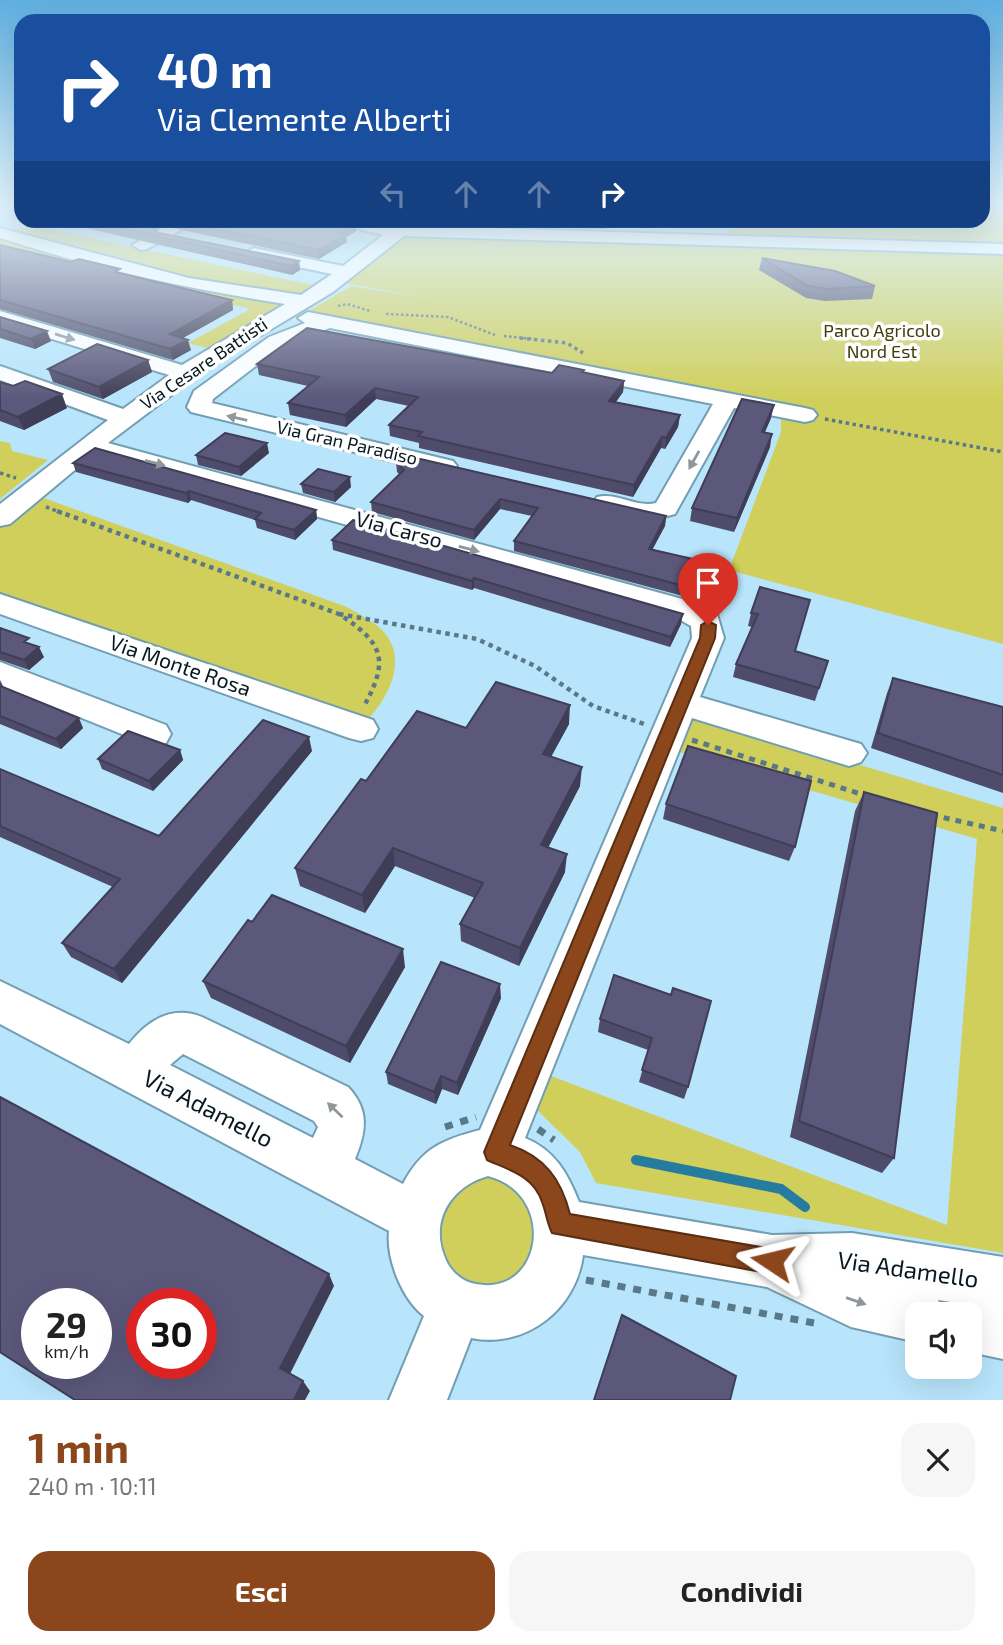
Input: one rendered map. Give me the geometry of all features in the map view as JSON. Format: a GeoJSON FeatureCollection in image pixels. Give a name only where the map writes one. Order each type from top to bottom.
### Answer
{"type":"FeatureCollection","features":[{"type":"Feature","properties":{"kind":"street"},"geometry":{"type":"LineString","coordinates":[[133,269],[189,284],[304,301]]}},
{"type":"Feature","properties":{"kind":"street"},"geometry":{"type":"LineString","coordinates":[[334,269],[347,272]]}},
{"type":"Feature","properties":{"kind":"street","name":"Via Cesare Battisti"},"geometry":{"type":"LineString","coordinates":[[0,518],[89,445],[185,373],[304,301],[350,269]]}},
{"type":"Feature","properties":{"kind":"street"},"geometry":{"type":"LineString","coordinates":[[281,313],[805,415]]}},
{"type":"Feature","properties":{"kind":"street"},"geometry":{"type":"LineString","coordinates":[[0,317],[185,373]]}},
{"type":"Feature","properties":{"kind":"street","name":"Via Gran Paradiso"},"geometry":{"type":"LineString","coordinates":[[328,322],[276,341],[202,396],[199,407],[464,470]]}},
{"type":"Feature","properties":{"kind":"street"},"geometry":{"type":"LineString","coordinates":[[0,373],[121,421]]}},
{"type":"Feature","properties":{"kind":"street"},"geometry":{"type":"LineString","coordinates":[[0,382],[121,421]]}},
{"type":"Feature","properties":{"kind":"street"},"geometry":{"type":"LineString","coordinates":[[585,499],[645,512],[666,509],[727,400]]}},
{"type":"Feature","properties":{"kind":"street","name":"Via Carso"},"geometry":{"type":"LineString","coordinates":[[89,445],[686,610],[706,621],[708,638],[675,718]]}},
{"type":"Feature","properties":{"kind":"street","name":"Via Monte Rosa"},"geometry":{"type":"LineString","coordinates":[[0,604],[354,726]]}},
{"type":"Feature","properties":{"kind":"street"},"geometry":{"type":"LineString","coordinates":[[0,674],[154,734]]}},
{"type":"Feature","properties":{"kind":"street"},"geometry":{"type":"LineString","coordinates":[[495,1152],[675,718],[849,753]]}},
{"type":"Feature","properties":{"kind":"street","name":"Via Adamello"},"geometry":{"type":"LineString","coordinates":[[0,1001],[415,1217]]}},
{"type":"Feature","properties":{"kind":"street"},"geometry":{"type":"LineString","coordinates":[[136,1072],[163,1038],[186,1032],[331,1104],[343,1117],[344,1126],[323,1169]]}},
{"type":"Feature","properties":{"kind":"street"},"geometry":{"type":"LineString","coordinates":[[495,1152],[522,1161],[540,1175],[553,1194],[561,1225],[555,1266],[530,1299],[517,1307],[494,1314],[471,1313],[455,1307],[436,1293],[422,1273],[414,1241],[415,1217],[423,1194],[442,1170],[467,1155],[495,1152]]}},
{"type":"Feature","properties":{"kind":"street","name":"Via Adamello"},"geometry":{"type":"LineString","coordinates":[[561,1225],[772,1261],[852,1259],[1003,1284]]}},
{"type":"Feature","properties":{"kind":"street","name":"Via Adamello"},"geometry":{"type":"LineString","coordinates":[[772,1261],[851,1300],[905,1312]]}},
{"type":"Feature","properties":{"kind":"street"},"geometry":{"type":"LineString","coordinates":[[418,1400],[455,1307]]}},
{"type":"Feature","properties":{"kind":"street","name":"Via Adamello"},"geometry":{"type":"LineString","coordinates":[[982,1327],[1003,1331]]}},
{"type":"Feature","properties":{"kind":"path"},"geometry":{"type":"LineString","coordinates":[[805,415],[1003,452]]}},
{"type":"Feature","properties":{"kind":"path"},"geometry":{"type":"LineString","coordinates":[[35,503],[339,614],[477,639],[536,667],[593,706],[675,718],[869,796]]}},
{"type":"Feature","properties":{"kind":"path"},"geometry":{"type":"LineString","coordinates":[[339,614],[376,641],[383,660],[379,682],[354,726]]}},
{"type":"Feature","properties":{"kind":"path"},"geometry":{"type":"LineString","coordinates":[[925,813],[1003,831]]}},
{"type":"Feature","properties":{"kind":"path"},"geometry":{"type":"LineString","coordinates":[[585,1280],[824,1325]]}},
{"type":"Feature","properties":{"kind":"green space"},"geometry":{"type":"Polygon","coordinates":[[[93,269],[239,269],[327,288],[219,351],[188,343],[250,309],[93,269]]]}},
{"type":"Feature","properties":{"kind":"green space","name":"Parco Agricolo Nord Est"},"geometry":{"type":"Polygon","coordinates":[[[356,269],[1003,269],[1003,644],[729,570],[781,432],[781,417],[634,380],[638,372],[632,379],[302,315],[351,286],[427,298],[339,282],[356,269]]]}},
{"type":"Feature","properties":{"kind":"green space"},"geometry":{"type":"Polygon","coordinates":[[[0,441],[10,443],[12,451],[48,460],[0,499],[0,441]]]}},
{"type":"Feature","properties":{"kind":"green space"},"geometry":{"type":"Polygon","coordinates":[[[38,496],[347,607],[363,616],[383,631],[393,648],[394,673],[384,698],[360,728],[0,600],[0,529],[38,496]]]}},
{"type":"Feature","properties":{"kind":"green space"},"geometry":{"type":"Polygon","coordinates":[[[691,714],[1003,808],[1003,1253],[596,1183],[580,1152],[537,1110],[543,1073],[947,1225],[977,839],[676,751],[691,714]]]}},
{"type":"Feature","properties":{"kind":"green space"},"geometry":{"type":"Polygon","coordinates":[[[488,1176],[498,1177],[529,1200],[536,1237],[530,1259],[518,1274],[502,1283],[484,1284],[467,1279],[452,1268],[442,1250],[439,1225],[447,1203],[458,1187],[468,1181],[488,1176]]]}},
{"type":"Feature","properties":{"kind":"building"},"geometry":{"type":"Polygon","coordinates":[[[0,269],[119,269],[115,272],[232,300],[170,334],[188,340],[170,349],[0,300],[0,269]]]}},
{"type":"Feature","properties":{"kind":"building"},"geometry":{"type":"Polygon","coordinates":[[[781,269],[826,269],[875,286],[828,289],[808,286],[781,269]]]}},
{"type":"Feature","properties":{"kind":"building"},"geometry":{"type":"Polygon","coordinates":[[[0,317],[47,331],[31,339],[0,329],[0,317]]]}},
{"type":"Feature","properties":{"kind":"building"},"geometry":{"type":"Polygon","coordinates":[[[307,328],[552,373],[559,365],[584,370],[582,372],[624,381],[609,401],[680,415],[666,438],[662,437],[634,485],[418,436],[422,432],[389,425],[418,397],[375,388],[345,415],[288,403],[319,377],[257,364],[307,328]]]}},
{"type":"Feature","properties":{"kind":"building"},"geometry":{"type":"Polygon","coordinates":[[[97,344],[148,360],[99,387],[48,369],[97,344]]]}},
{"type":"Feature","properties":{"kind":"building"},"geometry":{"type":"Polygon","coordinates":[[[25,381],[62,394],[18,417],[0,410],[0,382],[13,386],[25,381]]]}},
{"type":"Feature","properties":{"kind":"building"},"geometry":{"type":"Polygon","coordinates":[[[742,399],[774,405],[762,432],[772,434],[737,518],[692,508],[742,399]]]}},
{"type":"Feature","properties":{"kind":"building"},"geometry":{"type":"Polygon","coordinates":[[[225,433],[267,443],[239,467],[196,455],[225,433]]]}},
{"type":"Feature","properties":{"kind":"building"},"geometry":{"type":"Polygon","coordinates":[[[95,448],[316,510],[294,530],[255,519],[261,513],[189,491],[186,493],[73,463],[95,448]]]}},
{"type":"Feature","properties":{"kind":"building"},"geometry":{"type":"Polygon","coordinates":[[[403,455],[666,516],[649,549],[719,565],[708,591],[695,589],[514,541],[538,508],[500,499],[474,530],[371,502],[404,470],[396,462],[403,455]]]}},
{"type":"Feature","properties":{"kind":"building"},"geometry":{"type":"Polygon","coordinates":[[[318,469],[350,477],[334,492],[301,484],[318,469]]]}},
{"type":"Feature","properties":{"kind":"building"},"geometry":{"type":"Polygon","coordinates":[[[353,520],[683,614],[671,637],[474,578],[472,581],[332,540],[353,520]]]}},
{"type":"Feature","properties":{"kind":"building"},"geometry":{"type":"Polygon","coordinates":[[[760,587],[810,600],[795,651],[828,661],[819,688],[736,664],[758,614],[751,613],[760,587]]]}},
{"type":"Feature","properties":{"kind":"building"},"geometry":{"type":"Polygon","coordinates":[[[0,628],[29,638],[24,642],[39,647],[24,660],[0,652],[0,628]]]}},
{"type":"Feature","properties":{"kind":"building"},"geometry":{"type":"Polygon","coordinates":[[[893,678],[1003,707],[1003,775],[878,733],[893,678]]]}},
{"type":"Feature","properties":{"kind":"building"},"geometry":{"type":"Polygon","coordinates":[[[496,682],[570,705],[543,754],[582,767],[541,845],[567,854],[520,948],[460,924],[483,883],[393,848],[362,895],[295,868],[361,779],[366,781],[417,711],[466,728],[496,682]]]}},
{"type":"Feature","properties":{"kind":"building"},"geometry":{"type":"Polygon","coordinates":[[[0,686],[79,718],[56,739],[0,716],[0,686]]]}},
{"type":"Feature","properties":{"kind":"building"},"geometry":{"type":"Polygon","coordinates":[[[263,720],[309,737],[114,969],[62,943],[120,879],[0,826],[0,769],[159,836],[263,720]]]}},
{"type":"Feature","properties":{"kind":"building"},"geometry":{"type":"Polygon","coordinates":[[[128,731],[180,750],[149,781],[98,759],[128,731]]]}},
{"type":"Feature","properties":{"kind":"building"},"geometry":{"type":"Polygon","coordinates":[[[688,746],[811,781],[795,847],[666,804],[688,746]]]}},
{"type":"Feature","properties":{"kind":"building"},"geometry":{"type":"Polygon","coordinates":[[[864,792],[937,813],[894,1158],[799,1121],[864,792]]]}},
{"type":"Feature","properties":{"kind":"building"},"geometry":{"type":"Polygon","coordinates":[[[272,895],[403,949],[346,1046],[203,981],[248,920],[252,922],[272,895]]]}},
{"type":"Feature","properties":{"kind":"building"},"geometry":{"type":"Polygon","coordinates":[[[441,962],[500,984],[457,1083],[441,1076],[434,1092],[386,1072],[441,962]]]}},
{"type":"Feature","properties":{"kind":"building"},"geometry":{"type":"Polygon","coordinates":[[[614,975],[671,995],[673,988],[711,1001],[688,1087],[642,1070],[652,1038],[600,1019],[614,975]]]}},
{"type":"Feature","properties":{"kind":"building"},"geometry":{"type":"Polygon","coordinates":[[[0,1097],[329,1274],[280,1368],[303,1381],[294,1400],[75,1400],[42,1379],[112,1379],[112,1288],[21,1288],[21,1365],[0,1352],[0,1097]]]}},
{"type":"Feature","properties":{"kind":"building"},"geometry":{"type":"Polygon","coordinates":[[[622,1315],[736,1376],[730,1400],[594,1400],[622,1315]]]}},
{"type":"Feature","properties":{"kind":"waterway"},"geometry":{"type":"LineString","coordinates":[[636,1160],[781,1189],[805,1207]]}},
{"type":"Feature","properties":{"kind":"route"},"geometry":{"type":"LineString","coordinates":[[708,625],[708,638],[495,1152],[522,1161],[540,1175],[553,1194],[561,1225],[772,1261]]}}]}
